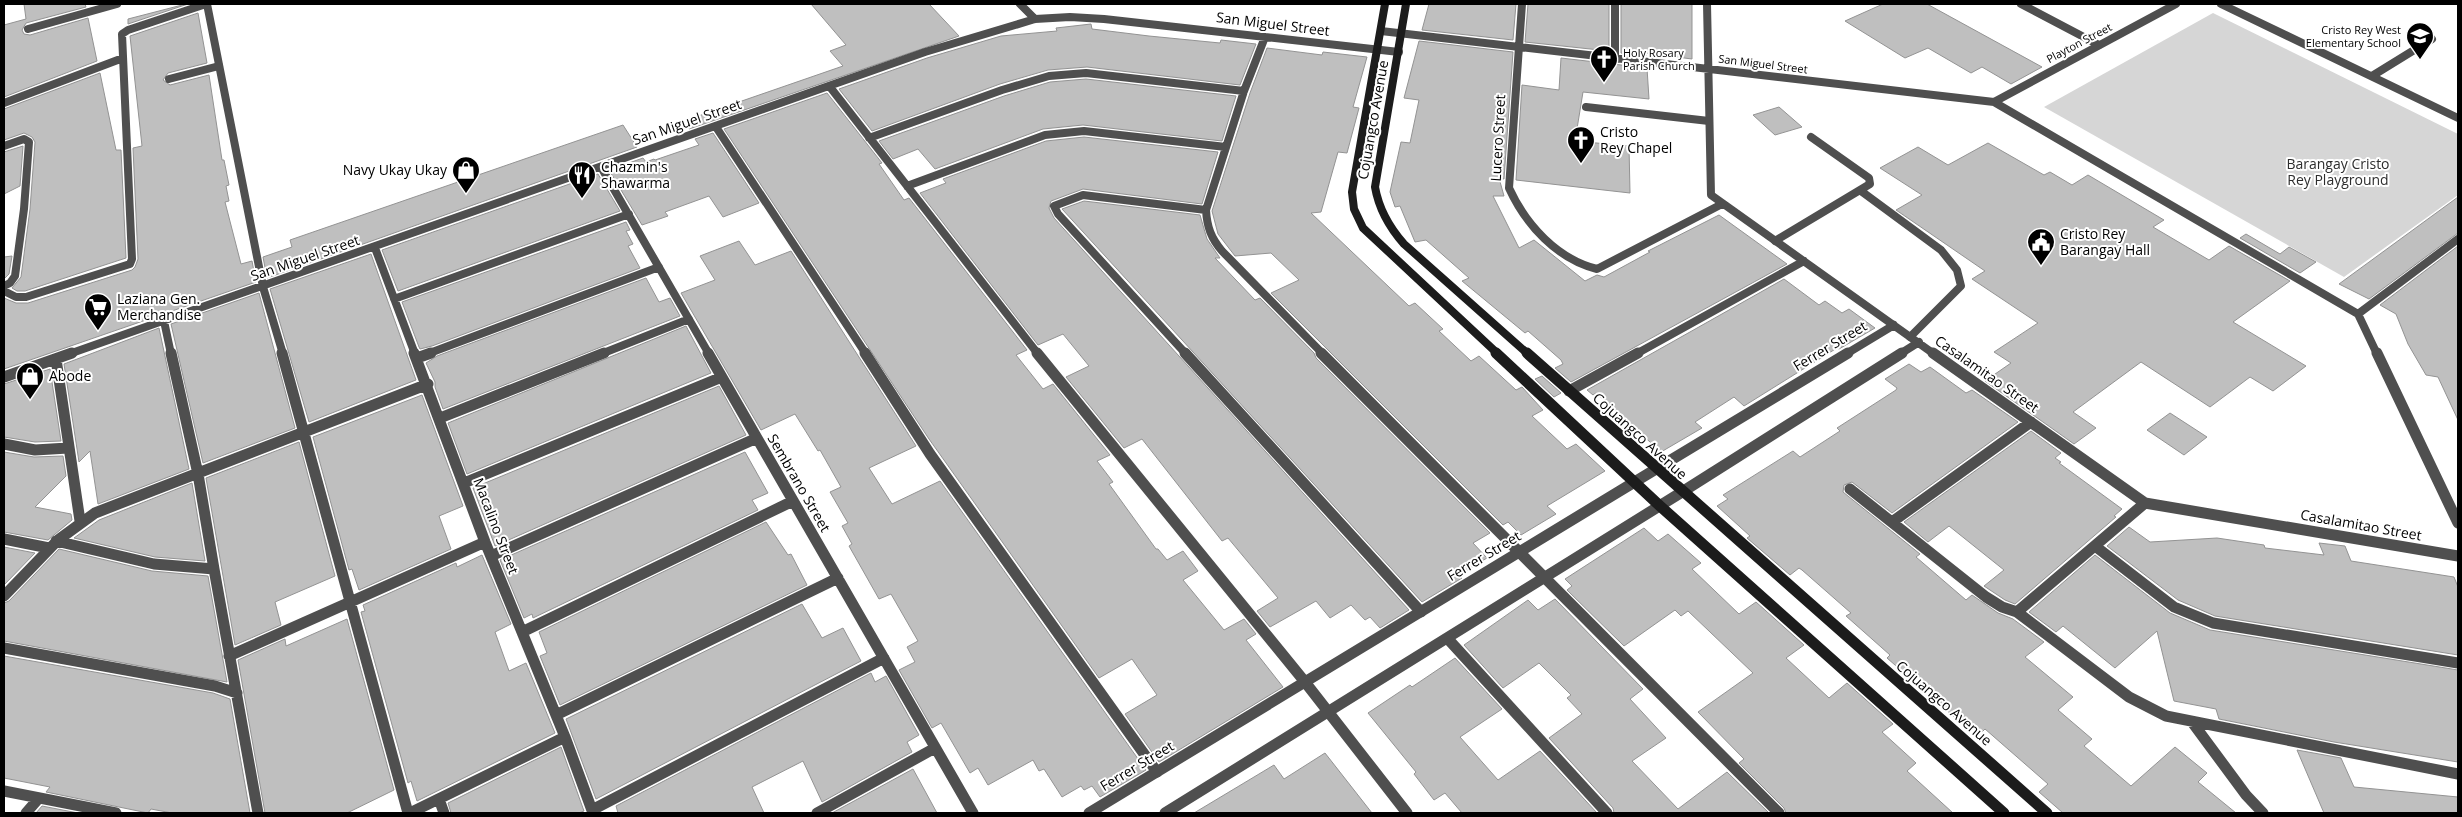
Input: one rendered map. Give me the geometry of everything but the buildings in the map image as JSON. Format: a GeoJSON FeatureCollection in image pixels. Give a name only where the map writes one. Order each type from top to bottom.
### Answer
{"type":"FeatureCollection","features":[{"type":"Feature","properties":{"kind":"main road","name":"Cojuangco Avenue"},"geometry":{"type":"LineString","coordinates":[[1385,4],[1352,192],[1354,209],[1363,228],[1660,506],[2004,813]]}},
{"type":"Feature","properties":{"kind":"main road","name":"Cojuangco Avenue"},"geometry":{"type":"LineString","coordinates":[[1406,4],[1375,187],[1378,205],[1386,224],[1404,244],[1656,469],[2047,813]]}},
{"type":"Feature","properties":{"kind":"street"},"geometry":{"type":"LineString","coordinates":[[28,30],[116,4]]}},
{"type":"Feature","properties":{"kind":"street"},"geometry":{"type":"LineString","coordinates":[[4,291],[16,297],[26,297],[130,264],[132,259],[122,34],[128,30],[206,4],[263,287],[306,430],[350,601],[409,813],[565,737]]}},
{"type":"Feature","properties":{"kind":"street"},"geometry":{"type":"LineString","coordinates":[[1020,4],[1035,19]]}},
{"type":"Feature","properties":{"kind":"street","name":"Lucero Street"},"geometry":{"type":"LineString","coordinates":[[1522,4],[1509,188],[1521,213],[1540,234],[1574,261],[1586,268],[1597,269],[1722,204]]}},
{"type":"Feature","properties":{"kind":"street"},"geometry":{"type":"LineString","coordinates":[[1615,4],[1615,58]]}},
{"type":"Feature","properties":{"kind":"street","name":"Casalamitao Street"},"geometry":{"type":"LineString","coordinates":[[1707,4],[1711,195],[1722,204],[2145,503],[2458,556]]}},
{"type":"Feature","properties":{"kind":"street"},"geometry":{"type":"LineString","coordinates":[[2021,4],[2099,45]]}},
{"type":"Feature","properties":{"kind":"street","name":"Playton Street"},"geometry":{"type":"LineString","coordinates":[[1994,102],[2176,4]]}},
{"type":"Feature","properties":{"kind":"street"},"geometry":{"type":"LineString","coordinates":[[2222,4],[2458,118]]}},
{"type":"Feature","properties":{"kind":"street","name":"San Miguel Street"},"geometry":{"type":"LineString","coordinates":[[4,377],[375,248],[925,52],[1035,19],[1070,17],[1104,19],[1399,52]]}},
{"type":"Feature","properties":{"kind":"street","name":"San Miguel Street"},"geometry":{"type":"LineString","coordinates":[[1381,31],[1994,102]]}},
{"type":"Feature","properties":{"kind":"street"},"geometry":{"type":"LineString","coordinates":[[1265,37],[1244,91],[1206,210],[1206,226],[1214,241],[1233,264],[1779,813]]}},
{"type":"Feature","properties":{"kind":"street"},"geometry":{"type":"LineString","coordinates":[[2372,76],[2432,39]]}},
{"type":"Feature","properties":{"kind":"street"},"geometry":{"type":"LineString","coordinates":[[4,103],[123,58]]}},
{"type":"Feature","properties":{"kind":"street"},"geometry":{"type":"LineString","coordinates":[[169,79],[220,66]]}},
{"type":"Feature","properties":{"kind":"street"},"geometry":{"type":"LineString","coordinates":[[869,138],[1002,90],[1049,76],[1086,72],[1244,91]]}},
{"type":"Feature","properties":{"kind":"street"},"geometry":{"type":"LineString","coordinates":[[830,87],[1065,389],[1305,682],[1407,813]]}},
{"type":"Feature","properties":{"kind":"street"},"geometry":{"type":"LineString","coordinates":[[1994,102],[2358,314],[2458,522]]}},
{"type":"Feature","properties":{"kind":"street"},"geometry":{"type":"LineString","coordinates":[[1586,107],[1709,122]]}},
{"type":"Feature","properties":{"kind":"street"},"geometry":{"type":"LineString","coordinates":[[716,127],[930,454],[1032,594],[1157,772]]}},
{"type":"Feature","properties":{"kind":"street"},"geometry":{"type":"LineString","coordinates":[[907,186],[1045,136],[1084,131],[1226,147]]}},
{"type":"Feature","properties":{"kind":"street"},"geometry":{"type":"LineString","coordinates":[[1775,241],[1870,184],[1869,178],[1811,137]]}},
{"type":"Feature","properties":{"kind":"street"},"geometry":{"type":"LineString","coordinates":[[4,146],[24,139],[29,142],[25,214],[14,276],[10,283],[4,286]]}},
{"type":"Feature","properties":{"kind":"street","name":"Sembrano Street"},"geometry":{"type":"LineString","coordinates":[[602,167],[973,813]]}},
{"type":"Feature","properties":{"kind":"street"},"geometry":{"type":"LineString","coordinates":[[1165,813],[1179,810],[1328,712],[1682,492],[1914,340],[1961,286],[1958,270],[1941,250],[1861,191]]}},
{"type":"Feature","properties":{"kind":"street"},"geometry":{"type":"LineString","coordinates":[[1206,210],[1083,196],[1060,202],[1054,206],[1058,214],[1421,612]]}},
{"type":"Feature","properties":{"kind":"street"},"geometry":{"type":"LineString","coordinates":[[394,299],[629,214]]}},
{"type":"Feature","properties":{"kind":"street"},"geometry":{"type":"LineString","coordinates":[[2358,314],[2458,239]]}},
{"type":"Feature","properties":{"kind":"street","name":"Macalino Street"},"geometry":{"type":"LineString","coordinates":[[375,248],[428,384],[491,556],[565,737],[592,812]]}},
{"type":"Feature","properties":{"kind":"street"},"geometry":{"type":"LineString","coordinates":[[1569,391],[1804,261]]}},
{"type":"Feature","properties":{"kind":"street"},"geometry":{"type":"LineString","coordinates":[[417,358],[659,267]]}},
{"type":"Feature","properties":{"kind":"street"},"geometry":{"type":"LineString","coordinates":[[440,418],[689,319]]}},
{"type":"Feature","properties":{"kind":"street"},"geometry":{"type":"LineString","coordinates":[[164,321],[198,474],[258,813]]}},
{"type":"Feature","properties":{"kind":"street","name":"Ferrer Street"},"geometry":{"type":"LineString","coordinates":[[1089,813],[1894,325]]}},
{"type":"Feature","properties":{"kind":"street"},"geometry":{"type":"LineString","coordinates":[[56,359],[80,521]]}},
{"type":"Feature","properties":{"kind":"street"},"geometry":{"type":"LineString","coordinates":[[464,484],[722,377]]}},
{"type":"Feature","properties":{"kind":"street"},"geometry":{"type":"LineString","coordinates":[[4,596],[53,545],[80,521],[306,430],[428,384]]}},
{"type":"Feature","properties":{"kind":"street"},"geometry":{"type":"LineString","coordinates":[[1892,522],[2031,422]]}},
{"type":"Feature","properties":{"kind":"street"},"geometry":{"type":"LineString","coordinates":[[491,556],[757,438]]}},
{"type":"Feature","properties":{"kind":"street"},"geometry":{"type":"LineString","coordinates":[[4,444],[35,450],[68,448]]}},
{"type":"Feature","properties":{"kind":"street"},"geometry":{"type":"LineString","coordinates":[[1850,489],[1986,597],[2002,607],[2017,612],[2129,697],[2166,716],[2458,774]]}},
{"type":"Feature","properties":{"kind":"street"},"geometry":{"type":"LineString","coordinates":[[522,632],[794,501]]}},
{"type":"Feature","properties":{"kind":"street"},"geometry":{"type":"LineString","coordinates":[[2017,612],[2145,503]]}},
{"type":"Feature","properties":{"kind":"street"},"geometry":{"type":"LineString","coordinates":[[4,539],[53,545],[122,559],[177,567],[214,569]]}},
{"type":"Feature","properties":{"kind":"street"},"geometry":{"type":"LineString","coordinates":[[229,656],[486,542]]}},
{"type":"Feature","properties":{"kind":"street"},"geometry":{"type":"LineString","coordinates":[[2095,546],[2174,607],[2213,623],[2458,663]]}},
{"type":"Feature","properties":{"kind":"street"},"geometry":{"type":"LineString","coordinates":[[556,715],[838,578]]}},
{"type":"Feature","properties":{"kind":"street"},"geometry":{"type":"LineString","coordinates":[[1448,639],[1608,813]]}},
{"type":"Feature","properties":{"kind":"street"},"geometry":{"type":"LineString","coordinates":[[4,648],[215,686],[237,693]]}},
{"type":"Feature","properties":{"kind":"street"},"geometry":{"type":"LineString","coordinates":[[592,812],[884,658]]}},
{"type":"Feature","properties":{"kind":"street"},"geometry":{"type":"LineString","coordinates":[[2192,722],[2246,795],[2263,813]]}},
{"type":"Feature","properties":{"kind":"street"},"geometry":{"type":"LineString","coordinates":[[817,813],[935,748]]}},
{"type":"Feature","properties":{"kind":"street"},"geometry":{"type":"LineString","coordinates":[[4,791],[116,813]]}},
{"type":"Feature","properties":{"kind":"street"},"geometry":{"type":"LineString","coordinates":[[26,813],[39,798]]}},
{"type":"Feature","properties":{"kind":"street"},"geometry":{"type":"LineString","coordinates":[[439,799],[444,813]]}},
{"type":"Feature","properties":{"kind":"green space","name":"Barangay Cristo Rey Playground"},"geometry":{"type":"Polygon","coordinates":[[[2213,13],[2458,134],[2458,195],[2344,277],[2044,107],[2213,13]]]}},
{"type":"Feature","properties":{"kind":"place","name":"Cristo Rey West Elementary School"},"geometry":{"type":"Point","coordinates":[2420,60]}},
{"type":"Feature","properties":{"kind":"place","name":"Holy Rosary Parish Church"},"geometry":{"type":"Point","coordinates":[1604,83]}},
{"type":"Feature","properties":{"kind":"place","name":"Cristo Rey Chapel"},"geometry":{"type":"Point","coordinates":[1581,164]}},
{"type":"Feature","properties":{"kind":"place","name":"Navy Ukay Ukay"},"geometry":{"type":"Point","coordinates":[466,194]}},
{"type":"Feature","properties":{"kind":"place","name":"Chazmin's Shawarma"},"geometry":{"type":"Point","coordinates":[582,199]}},
{"type":"Feature","properties":{"kind":"place","name":"Cristo Rey Barangay Hall"},"geometry":{"type":"Point","coordinates":[2041,266]}},
{"type":"Feature","properties":{"kind":"place","name":"Laziana Gen. Merchandise"},"geometry":{"type":"Point","coordinates":[98,331]}},
{"type":"Feature","properties":{"kind":"place","name":"Abode"},"geometry":{"type":"Point","coordinates":[30,400]}}]}
